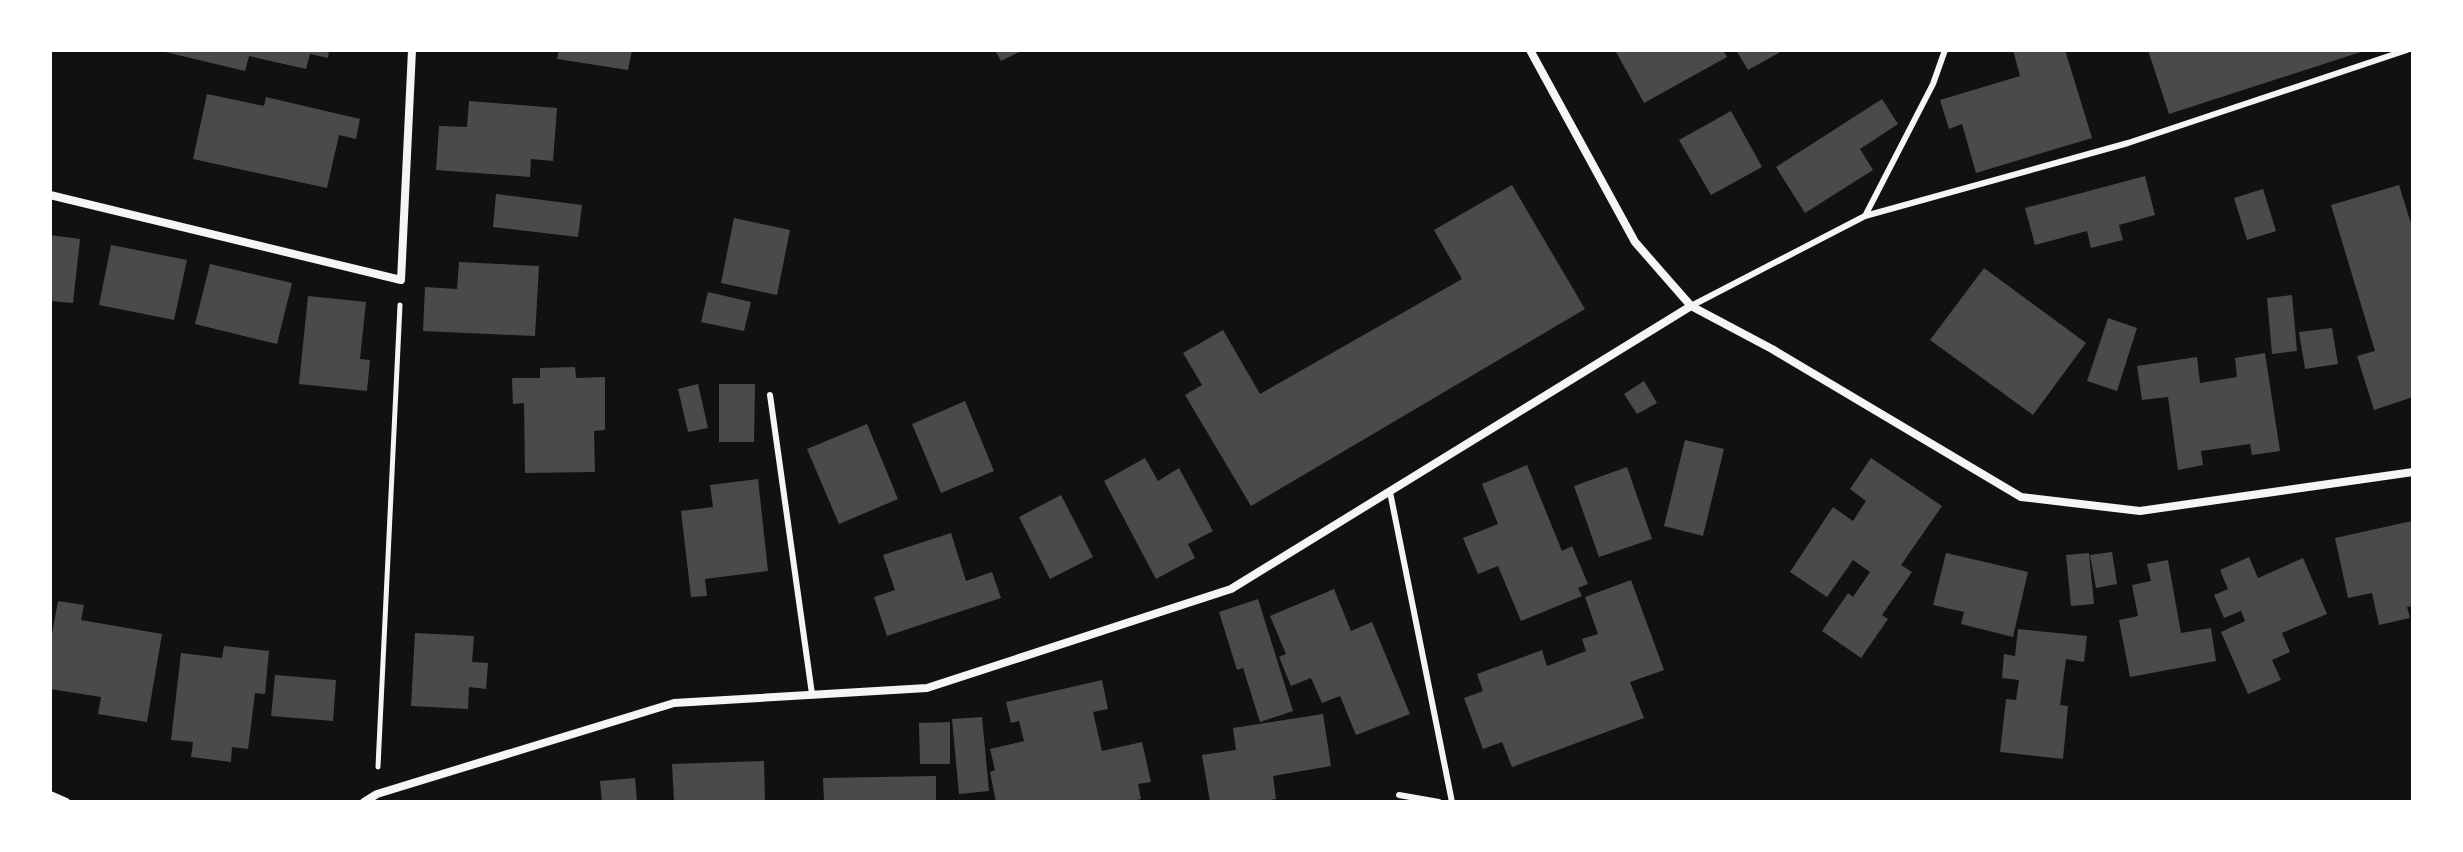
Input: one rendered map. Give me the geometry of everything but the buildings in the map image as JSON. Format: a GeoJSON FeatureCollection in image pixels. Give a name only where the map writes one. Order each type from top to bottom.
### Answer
{"type":"FeatureCollection","features":[{"type":"Feature","properties":{"kind":"street"},"geometry":{"type":"LineString","coordinates":[[50,195],[401,280],[412,50]]}},
{"type":"Feature","properties":{"kind":"street"},"geometry":{"type":"LineString","coordinates":[[1530,50],[1635,242],[1691,306],[1772,349],[2021,497],[2140,511],[2413,472]]}},
{"type":"Feature","properties":{"kind":"street"},"geometry":{"type":"LineString","coordinates":[[364,802],[377,794],[674,703],[927,688],[1231,589],[1691,306]]}},
{"type":"Feature","properties":{"kind":"street"},"geometry":{"type":"LineString","coordinates":[[50,795],[66,802]]}},
{"type":"Feature","properties":{"kind":"lane"},"geometry":{"type":"LineString","coordinates":[[1865,216],[1933,84],[1945,50]]}},
{"type":"Feature","properties":{"kind":"lane"},"geometry":{"type":"LineString","coordinates":[[1691,306],[1865,216],[2128,143],[2407,50]]}},
{"type":"Feature","properties":{"kind":"lane"},"geometry":{"type":"LineString","coordinates":[[770,395],[812,694]]}},
{"type":"Feature","properties":{"kind":"lane"},"geometry":{"type":"LineString","coordinates":[[1390,492],[1452,802]]}},
{"type":"Feature","properties":{"kind":"lane"},"geometry":{"type":"LineString","coordinates":[[1399,795],[1439,802]]}},
{"type":"Feature","properties":{"kind":"path"},"geometry":{"type":"LineString","coordinates":[[377,794],[401,280]]}}]}
